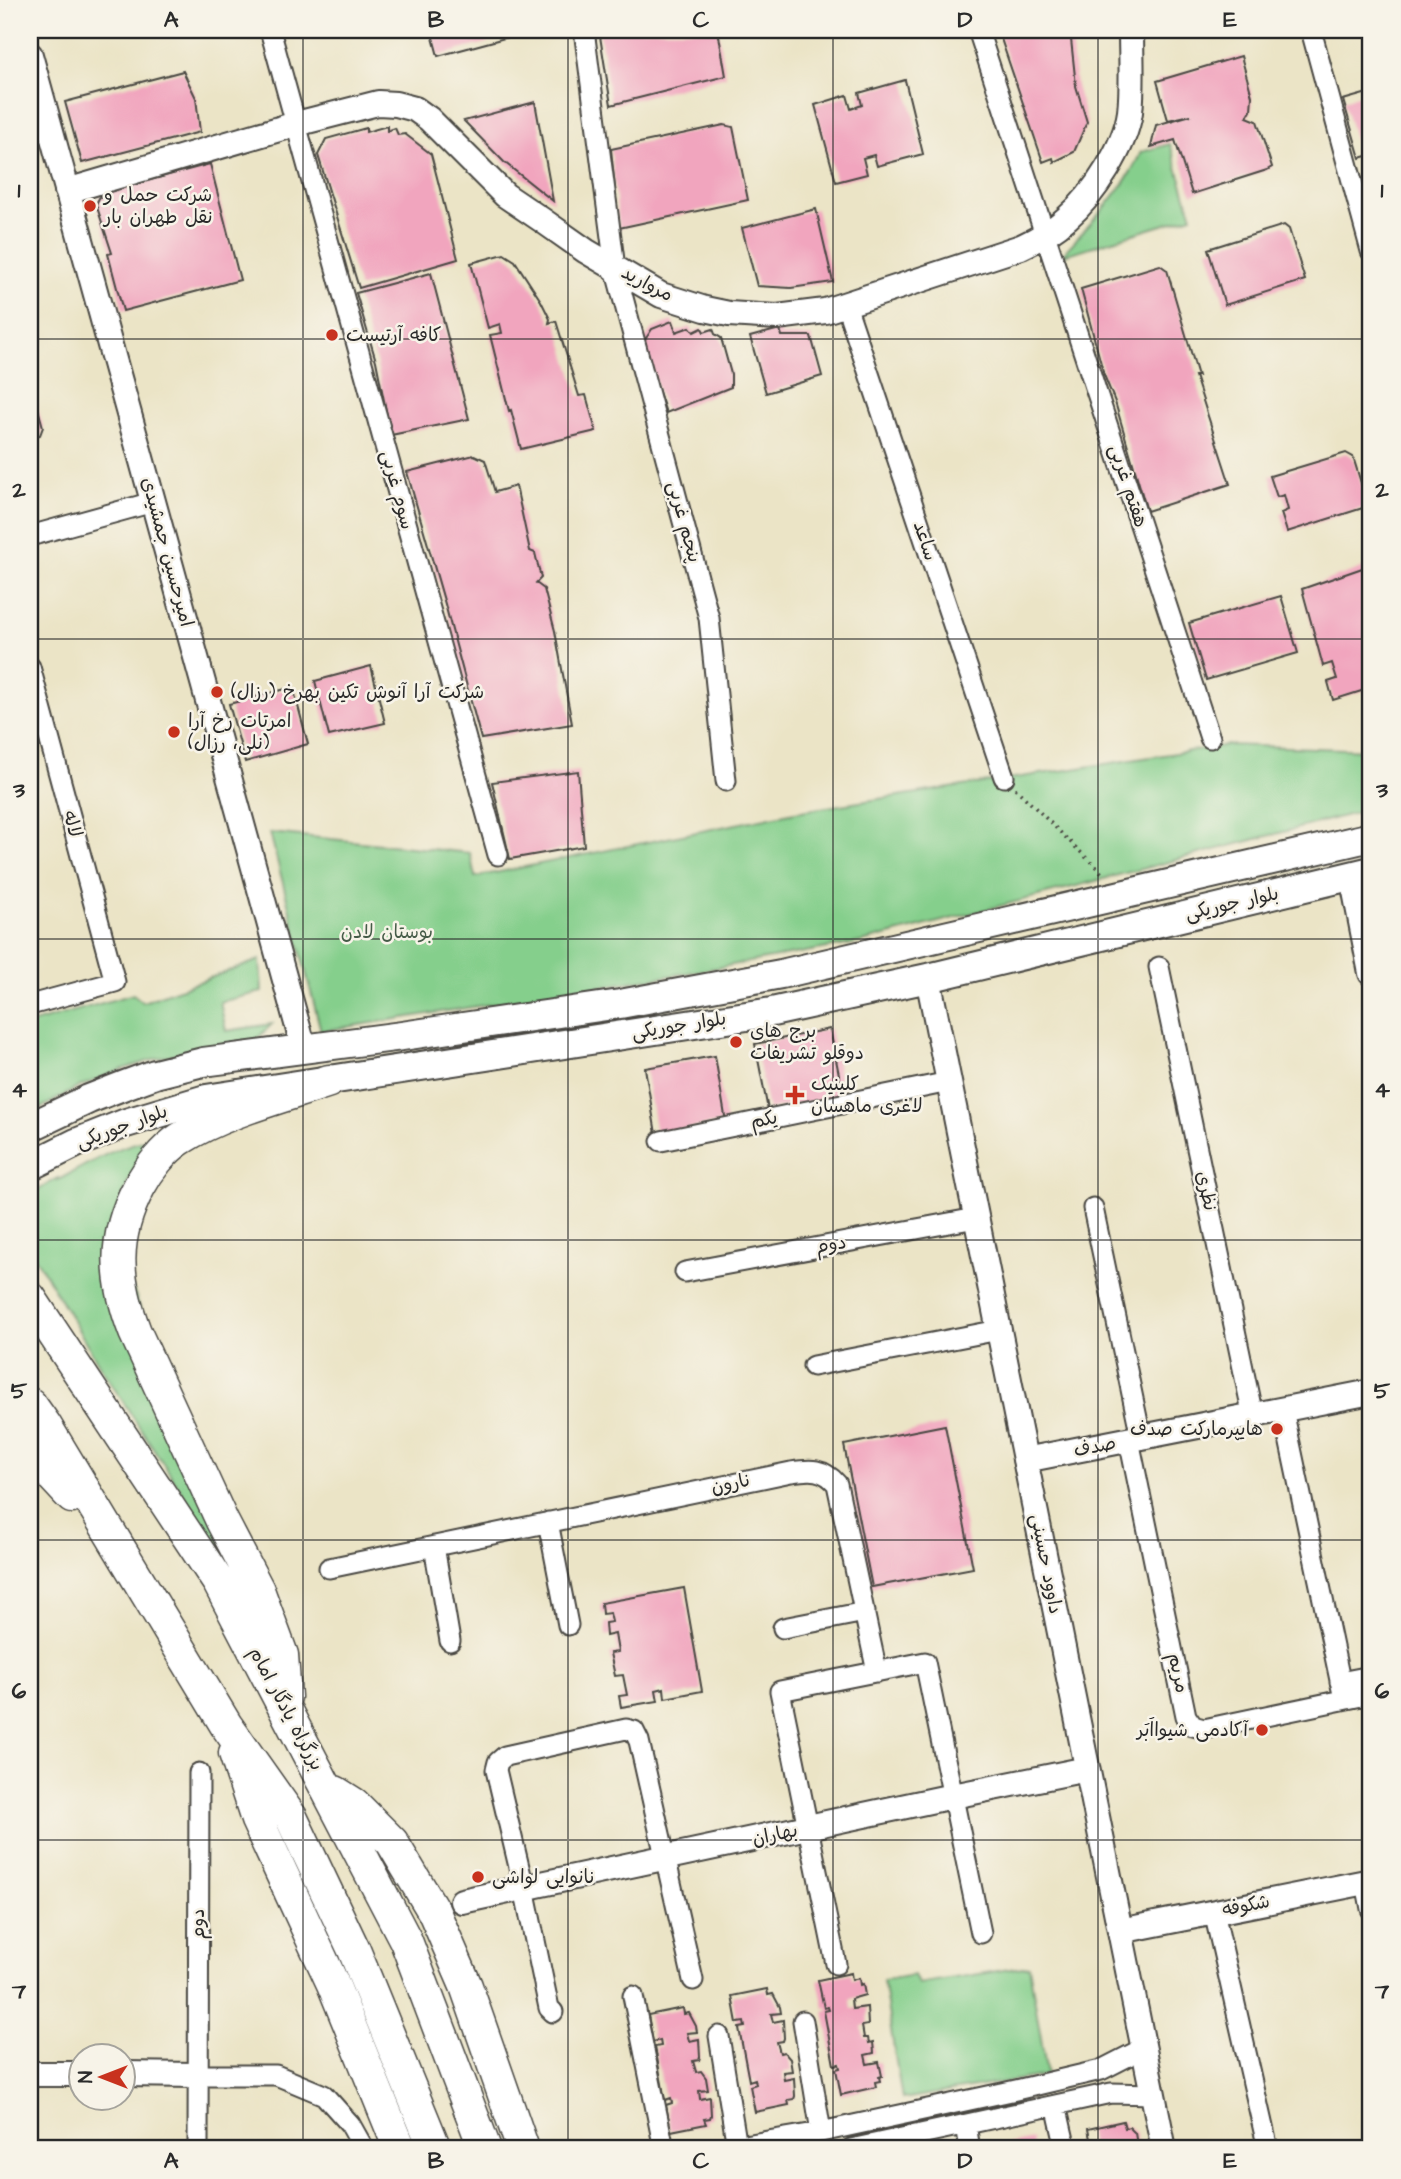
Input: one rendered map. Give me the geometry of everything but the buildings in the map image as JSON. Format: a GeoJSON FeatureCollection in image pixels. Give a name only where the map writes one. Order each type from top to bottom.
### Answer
{"type":"FeatureCollection","features":[{"type":"Feature","properties":{"kind":"highway"},"geometry":{"type":"LineString","coordinates":[[286,1709],[282,1655],[258,1590],[222,1521],[135,1332],[124,1304],[119,1249],[126,1216],[144,1176],[177,1141],[206,1124],[330,1081]]}},
{"type":"Feature","properties":{"kind":"highway","name":"بزرگراه یادگار امام"},"geometry":{"type":"LineString","coordinates":[[30,1298],[219,1583],[406,1941],[485,2149]]}},
{"type":"Feature","properties":{"kind":"highway"},"geometry":{"type":"LineString","coordinates":[[30,1404],[226,1725],[291,1817],[354,1950],[435,2149]]}},
{"type":"Feature","properties":{"kind":"highway"},"geometry":{"type":"LineString","coordinates":[[30,1452],[113,1541]]}},
{"type":"Feature","properties":{"kind":"highway"},"geometry":{"type":"LineString","coordinates":[[226,1725],[257,1820],[333,1984],[400,2149]]}},
{"type":"Feature","properties":{"kind":"highway"},"geometry":{"type":"LineString","coordinates":[[328,1788],[354,1804],[392,1842],[434,1912],[466,1986],[523,2149]]}},
{"type":"Feature","properties":{"kind":"main road","name":"بلوار جوریکی"},"geometry":{"type":"LineString","coordinates":[[30,1127],[89,1099],[155,1074],[203,1062],[620,1004],[781,974],[1371,837]]}},
{"type":"Feature","properties":{"kind":"main road","name":"بلوار جوریکی"},"geometry":{"type":"LineString","coordinates":[[30,1166],[76,1143],[126,1123],[206,1099],[772,1012],[928,978],[1362,873]]}},
{"type":"Feature","properties":{"kind":"main road"},"geometry":{"type":"LineString","coordinates":[[772,1012],[781,974]]}},
{"type":"Feature","properties":{"kind":"street","name":"سوم غربی"},"geometry":{"type":"LineString","coordinates":[[270,30],[498,855]]}},
{"type":"Feature","properties":{"kind":"street","name":"پنجم غربی"},"geometry":{"type":"LineString","coordinates":[[584,30],[615,268],[709,618],[726,781]]}},
{"type":"Feature","properties":{"kind":"street","name":"هفتم غربی"},"geometry":{"type":"LineString","coordinates":[[978,30],[1210,738]]}},
{"type":"Feature","properties":{"kind":"street","name":"مروارید"},"geometry":{"type":"LineString","coordinates":[[67,191],[296,124],[378,103],[396,104],[415,109],[429,119],[505,195],[586,251],[661,295],[729,314],[777,317],[801,315],[846,304],[993,257],[1045,235],[1069,217],[1090,193],[1114,157],[1123,135],[1130,113],[1131,30]]}},
{"type":"Feature","properties":{"kind":"street"},"geometry":{"type":"LineString","coordinates":[[1311,30],[1371,251]]}},
{"type":"Feature","properties":{"kind":"street","name":"امیرحسین جمشیدی"},"geometry":{"type":"LineString","coordinates":[[30,55],[304,1049]]}},
{"type":"Feature","properties":{"kind":"street","name":"ساعد"},"geometry":{"type":"LineString","coordinates":[[846,304],[1004,777]]}},
{"type":"Feature","properties":{"kind":"street"},"geometry":{"type":"LineString","coordinates":[[30,536],[153,502]]}},
{"type":"Feature","properties":{"kind":"street","name":"لاله"},"geometry":{"type":"LineString","coordinates":[[30,667],[115,982],[30,1005]]}},
{"type":"Feature","properties":{"kind":"street"},"geometry":{"type":"LineString","coordinates":[[1362,873],[1371,973]]}},
{"type":"Feature","properties":{"kind":"street","name":"نظری"},"geometry":{"type":"LineString","coordinates":[[1159,967],[1253,1416]]}},
{"type":"Feature","properties":{"kind":"street","name":"داوود حسینی"},"geometry":{"type":"LineString","coordinates":[[928,978],[1164,2149]]}},
{"type":"Feature","properties":{"kind":"street","name":"یکم"},"geometry":{"type":"LineString","coordinates":[[661,1140],[949,1082]]}},
{"type":"Feature","properties":{"kind":"street"},"geometry":{"type":"LineString","coordinates":[[1093,1208],[1135,1439]]}},
{"type":"Feature","properties":{"kind":"street","name":"دوم"},"geometry":{"type":"LineString","coordinates":[[685,1272],[976,1218]]}},
{"type":"Feature","properties":{"kind":"street"},"geometry":{"type":"LineString","coordinates":[[813,1366],[999,1330]]}},
{"type":"Feature","properties":{"kind":"street","name":"صدف"},"geometry":{"type":"LineString","coordinates":[[1025,1460],[1371,1392]]}},
{"type":"Feature","properties":{"kind":"street"},"geometry":{"type":"LineString","coordinates":[[1283,1410],[1342,1691],[1370,1685]]}},
{"type":"Feature","properties":{"kind":"street","name":"مریم"},"geometry":{"type":"LineString","coordinates":[[1135,1439],[1186,1716],[1193,1726],[1204,1729],[1342,1691]]}},
{"type":"Feature","properties":{"kind":"street","name":"نارون"},"geometry":{"type":"LineString","coordinates":[[329,1568],[810,1469],[830,1476],[837,1484],[877,1672]]}},
{"type":"Feature","properties":{"kind":"street"},"geometry":{"type":"LineString","coordinates":[[548,1522],[568,1625]]}},
{"type":"Feature","properties":{"kind":"street"},"geometry":{"type":"LineString","coordinates":[[434,1546],[450,1641]]}},
{"type":"Feature","properties":{"kind":"street"},"geometry":{"type":"LineString","coordinates":[[783,1628],[865,1612]]}},
{"type":"Feature","properties":{"kind":"street"},"geometry":{"type":"LineString","coordinates":[[836,1964],[780,1691],[925,1662],[981,1933]]}},
{"type":"Feature","properties":{"kind":"street"},"geometry":{"type":"LineString","coordinates":[[553,2012],[549,2008],[496,1770],[498,1762],[505,1756],[626,1729],[634,1731],[639,1741],[693,1980]]}},
{"type":"Feature","properties":{"kind":"street","name":"بهاران"},"geometry":{"type":"LineString","coordinates":[[462,1901],[1087,1769]]}},
{"type":"Feature","properties":{"kind":"street","name":"دوم"},"geometry":{"type":"LineString","coordinates":[[198,2149],[199,1773]]}},
{"type":"Feature","properties":{"kind":"street"},"geometry":{"type":"LineString","coordinates":[[1369,1881],[1371,1909]]}},
{"type":"Feature","properties":{"kind":"street","name":"شکوفه"},"geometry":{"type":"LineString","coordinates":[[1120,1931],[1369,1881]]}},
{"type":"Feature","properties":{"kind":"street"},"geometry":{"type":"LineString","coordinates":[[1214,1912],[1268,2149]]}},
{"type":"Feature","properties":{"kind":"street"},"geometry":{"type":"LineString","coordinates":[[633,1996],[664,2149]]}},
{"type":"Feature","properties":{"kind":"street"},"geometry":{"type":"LineString","coordinates":[[803,2021],[821,2132]]}},
{"type":"Feature","properties":{"kind":"street"},"geometry":{"type":"LineString","coordinates":[[719,2036],[729,2148],[821,2132],[1101,2070],[1144,2048]]}},
{"type":"Feature","properties":{"kind":"street"},"geometry":{"type":"LineString","coordinates":[[30,2074],[66,2074]]}},
{"type":"Feature","properties":{"kind":"street"},"geometry":{"type":"LineString","coordinates":[[136,2074],[276,2075],[324,2095],[349,2124],[364,2149]]}},
{"type":"Feature","properties":{"kind":"street"},"geometry":{"type":"LineString","coordinates":[[852,2149],[882,2146],[1111,2093],[1153,2094]]}},
{"type":"Feature","properties":{"kind":"street"},"geometry":{"type":"LineString","coordinates":[[1056,2105],[1066,2149]]}},
{"type":"Feature","properties":{"kind":"street"},"geometry":{"type":"LineString","coordinates":[[966,2125],[970,2149]]}},
{"type":"Feature","properties":{"kind":"path"},"geometry":{"type":"LineString","coordinates":[[1004,777],[1124,894]]}},
{"type":"Feature","properties":{"kind":"green space"},"geometry":{"type":"Polygon","coordinates":[[[1170,144],[1192,216],[1061,256],[1116,194],[1141,152],[1170,144]]]}},
{"type":"Feature","properties":{"kind":"green space","name":"بوستان لادن"},"geometry":{"type":"Polygon","coordinates":[[[1228,745],[1371,750],[1371,809],[862,942],[687,973],[321,1031],[270,833],[470,853],[475,877],[795,812],[1228,745]]]}},
{"type":"Feature","properties":{"kind":"green space"},"geometry":{"type":"Polygon","coordinates":[[[260,960],[262,992],[220,1002],[226,1031],[272,1024],[254,1042],[216,1045],[120,1070],[79,1087],[30,1114],[30,1024],[133,994],[143,1002],[260,960]]]}},
{"type":"Feature","properties":{"kind":"green space"},"geometry":{"type":"Polygon","coordinates":[[[154,1139],[128,1182],[112,1233],[245,1589],[103,1371],[30,1249],[30,1195],[105,1155],[154,1139]]]}},
{"type":"Feature","properties":{"kind":"green space"},"geometry":{"type":"Polygon","coordinates":[[[1029,1966],[1047,2075],[902,2099],[883,1980],[914,1975],[918,1984],[1029,1966]]]}},
{"type":"Feature","properties":{"kind":"place","name":"شرکت حمل و نقل طهران بار"},"geometry":{"type":"Point","coordinates":[90,206]}},
{"type":"Feature","properties":{"kind":"place","name":"کافه آرتیست"},"geometry":{"type":"Point","coordinates":[332,335]}},
{"type":"Feature","properties":{"kind":"place","name":"شرکت آرا آنوش تکین بهرخ (رزال)"},"geometry":{"type":"Point","coordinates":[217,692]}},
{"type":"Feature","properties":{"kind":"place","name":"امرتات رخ آرا (نلی، رزال)"},"geometry":{"type":"Point","coordinates":[174,732]}},
{"type":"Feature","properties":{"kind":"place","name":"برج های دوقلو تشریفات"},"geometry":{"type":"Point","coordinates":[736,1042]}},
{"type":"Feature","properties":{"kind":"place","name":"کلینیک لاغری ماهسان"},"geometry":{"type":"Point","coordinates":[795,1095]}},
{"type":"Feature","properties":{"kind":"place","name":"هایپرمارکت صدف"},"geometry":{"type":"Point","coordinates":[1277,1429]}},
{"type":"Feature","properties":{"kind":"place","name":"آکادمی شیوااَبَر"},"geometry":{"type":"Point","coordinates":[1262,1730]}},
{"type":"Feature","properties":{"kind":"place","name":"نانوایی لواشی"},"geometry":{"type":"Point","coordinates":[478,1877]}}]}
